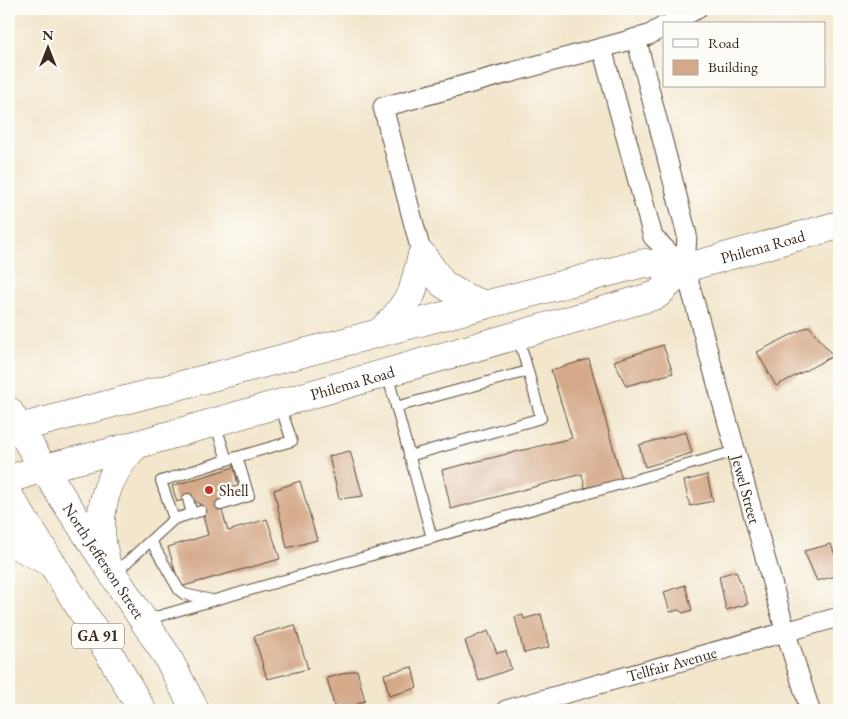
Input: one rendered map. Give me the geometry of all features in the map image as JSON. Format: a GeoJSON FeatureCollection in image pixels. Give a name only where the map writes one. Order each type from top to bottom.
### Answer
{"type":"FeatureCollection","features":[{"type":"Feature","properties":{"kind":"main road","name":"Philema Road"},"geometry":{"type":"LineString","coordinates":[[12,423],[380,332],[644,263],[685,268],[839,226]]}},
{"type":"Feature","properties":{"kind":"main road"},"geometry":{"type":"LineString","coordinates":[[422,255],[442,284],[462,296],[485,304]]}},
{"type":"Feature","properties":{"kind":"main road"},"geometry":{"type":"LineString","coordinates":[[380,332],[396,316],[412,294],[422,255]]}},
{"type":"Feature","properties":{"kind":"main road","name":"Philema Road"},"geometry":{"type":"LineString","coordinates":[[9,478],[136,445],[657,295],[685,268]]}},
{"type":"Feature","properties":{"kind":"main road","name":"North Jefferson Street"},"geometry":{"type":"LineString","coordinates":[[12,423],[44,468],[144,620],[167,656],[196,710]]}},
{"type":"Feature","properties":{"kind":"main road"},"geometry":{"type":"LineString","coordinates":[[111,570],[102,540],[103,500],[115,470],[136,445]]}},
{"type":"Feature","properties":{"kind":"main road","name":"GA 91"},"geometry":{"type":"LineString","coordinates":[[9,496],[112,658],[142,710]]}},
{"type":"Feature","properties":{"kind":"main road"},"geometry":{"type":"LineString","coordinates":[[9,541],[51,562]]}},
{"type":"Feature","properties":{"kind":"street"},"geometry":{"type":"LineString","coordinates":[[673,22],[696,9]]}},
{"type":"Feature","properties":{"kind":"street"},"geometry":{"type":"LineString","coordinates":[[422,255],[383,107],[648,35],[663,27]]}},
{"type":"Feature","properties":{"kind":"street"},"geometry":{"type":"LineString","coordinates":[[636,38],[687,235],[685,268]]}},
{"type":"Feature","properties":{"kind":"street"},"geometry":{"type":"LineString","coordinates":[[602,48],[653,237],[685,268]]}},
{"type":"Feature","properties":{"kind":"street","name":"Jewel Street"},"geometry":{"type":"LineString","coordinates":[[685,268],[786,633],[810,710]]}},
{"type":"Feature","properties":{"kind":"street","name":"Tellfair Avenue"},"geometry":{"type":"LineString","coordinates":[[506,710],[839,617]]}},
{"type":"Feature","properties":{"kind":"lane"},"geometry":{"type":"LineString","coordinates":[[409,456],[541,418],[518,335]]}},
{"type":"Feature","properties":{"kind":"lane"},"geometry":{"type":"LineString","coordinates":[[396,407],[528,371]]}},
{"type":"Feature","properties":{"kind":"lane"},"geometry":{"type":"LineString","coordinates":[[387,372],[432,538]]}},
{"type":"Feature","properties":{"kind":"lane"},"geometry":{"type":"LineString","coordinates":[[174,519],[162,481],[182,478],[292,440],[279,404]]}},
{"type":"Feature","properties":{"kind":"lane"},"geometry":{"type":"LineString","coordinates":[[215,422],[226,462],[249,496],[225,503],[226,489]]}},
{"type":"Feature","properties":{"kind":"lane"},"geometry":{"type":"LineString","coordinates":[[144,620],[736,451]]}},
{"type":"Feature","properties":{"kind":"lane"},"geometry":{"type":"LineString","coordinates":[[111,570],[151,541],[174,519],[197,512],[188,499]]}},
{"type":"Feature","properties":{"kind":"lane"},"geometry":{"type":"LineString","coordinates":[[151,541],[179,590],[184,594],[214,601]]}},
{"type":"Feature","properties":{"kind":"building"},"geometry":{"type":"Polygon","coordinates":[[[809,326],[833,356],[776,386],[757,352],[809,326]]]}},
{"type":"Feature","properties":{"kind":"building"},"geometry":{"type":"Polygon","coordinates":[[[663,345],[673,373],[626,386],[614,361],[663,345]]]}},
{"type":"Feature","properties":{"kind":"building"},"geometry":{"type":"Polygon","coordinates":[[[589,359],[622,480],[585,488],[582,474],[451,509],[442,470],[572,438],[551,370],[589,359]]]}},
{"type":"Feature","properties":{"kind":"building"},"geometry":{"type":"Polygon","coordinates":[[[686,432],[692,453],[645,467],[639,445],[686,432]]]}},
{"type":"Feature","properties":{"kind":"building"},"geometry":{"type":"Polygon","coordinates":[[[350,451],[363,496],[339,499],[329,456],[350,451]]]}},
{"type":"Feature","properties":{"kind":"building"},"geometry":{"type":"Polygon","coordinates":[[[234,467],[238,486],[226,489],[219,501],[228,531],[267,519],[280,559],[180,587],[168,547],[208,535],[200,504],[189,498],[177,502],[172,486],[234,467]]]}},
{"type":"Feature","properties":{"kind":"building"},"geometry":{"type":"Polygon","coordinates":[[[707,475],[713,501],[690,506],[684,481],[707,475]]]}},
{"type":"Feature","properties":{"kind":"building"},"geometry":{"type":"Polygon","coordinates":[[[300,481],[317,540],[287,548],[274,490],[300,481]]]}},
{"type":"Feature","properties":{"kind":"building"},"geometry":{"type":"Polygon","coordinates":[[[831,544],[839,568],[839,575],[817,581],[804,551],[831,544]]]}},
{"type":"Feature","properties":{"kind":"building"},"geometry":{"type":"Polygon","coordinates":[[[736,571],[748,604],[726,610],[719,576],[736,571]]]}},
{"type":"Feature","properties":{"kind":"building"},"geometry":{"type":"Polygon","coordinates":[[[685,585],[692,610],[683,613],[679,610],[670,612],[664,592],[685,585]]]}},
{"type":"Feature","properties":{"kind":"building"},"geometry":{"type":"Polygon","coordinates":[[[541,614],[549,647],[524,653],[515,617],[523,615],[524,619],[541,614]]]}},
{"type":"Feature","properties":{"kind":"building"},"geometry":{"type":"Polygon","coordinates":[[[295,625],[308,669],[267,679],[254,636],[295,625]]]}},
{"type":"Feature","properties":{"kind":"building"},"geometry":{"type":"Polygon","coordinates":[[[488,631],[497,653],[506,651],[511,669],[479,681],[465,641],[488,631]]]}},
{"type":"Feature","properties":{"kind":"building"},"geometry":{"type":"Polygon","coordinates":[[[412,667],[417,688],[389,696],[384,674],[412,667]]]}},
{"type":"Feature","properties":{"kind":"building"},"geometry":{"type":"Polygon","coordinates":[[[357,670],[365,701],[358,703],[360,710],[335,710],[327,678],[357,670]]]}},
{"type":"Feature","properties":{"kind":"building"},"geometry":{"type":"Polygon","coordinates":[[[675,704],[677,710],[658,710],[675,704]]]}},
{"type":"Feature","properties":{"kind":"place","name":"Shell"},"geometry":{"type":"Point","coordinates":[209,490]}}]}
